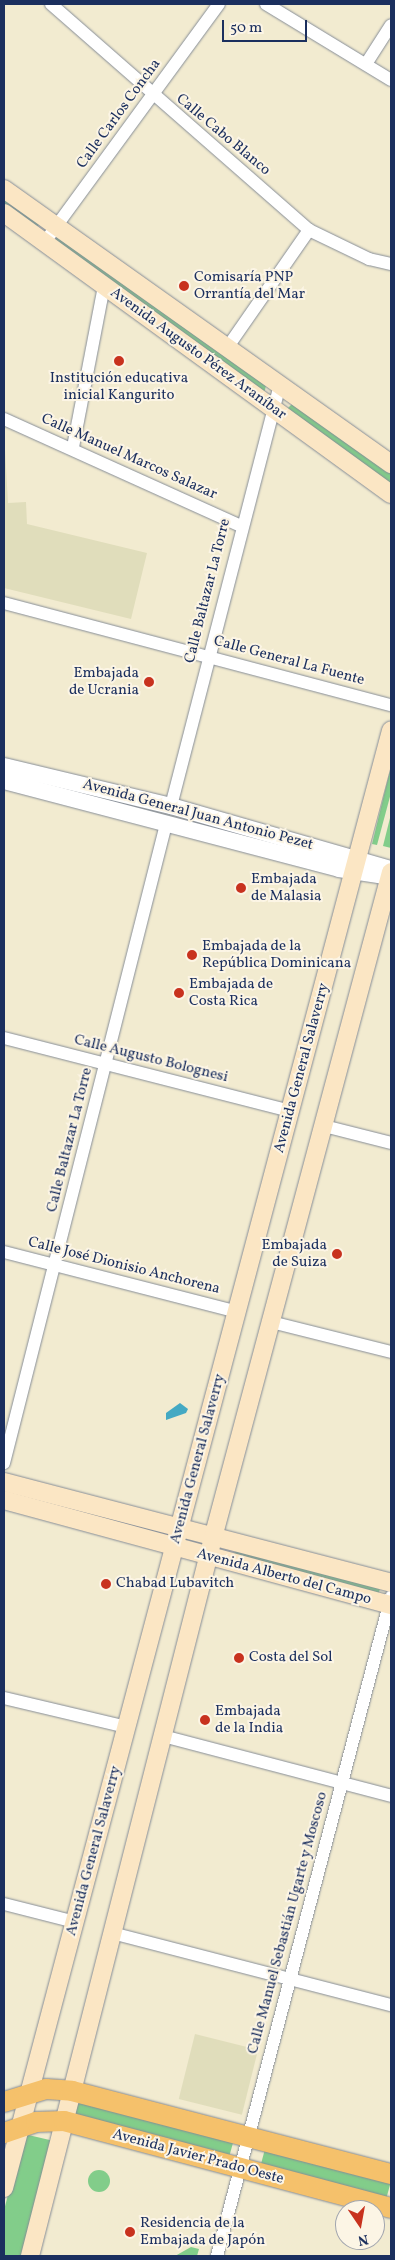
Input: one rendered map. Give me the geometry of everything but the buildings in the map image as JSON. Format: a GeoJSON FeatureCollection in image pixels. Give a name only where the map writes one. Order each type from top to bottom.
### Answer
{"type":"FeatureCollection","features":[{"type":"Feature","properties":{"kind":"main road","name":"Avenida Augusto Pérez Araníbar"},"geometry":{"type":"LineString","coordinates":[[4,189],[391,464]]}},
{"type":"Feature","properties":{"kind":"main road","name":"Avenida Augusto Pérez Araníbar"},"geometry":{"type":"LineString","coordinates":[[4,213],[391,494]]}},
{"type":"Feature","properties":{"kind":"main road"},"geometry":{"type":"LineString","coordinates":[[143,314],[155,296]]}},
{"type":"Feature","properties":{"kind":"main road","name":"Avenida General Salaverry"},"geometry":{"type":"LineString","coordinates":[[4,2188],[12,2130],[29,2093],[391,730]]}},
{"type":"Feature","properties":{"kind":"main road"},"geometry":{"type":"LineString","coordinates":[[30,2256],[214,1534],[391,873]]}},
{"type":"Feature","properties":{"kind":"main road","name":"Avenida Alberto del Campo"},"geometry":{"type":"LineString","coordinates":[[4,1482],[214,1534],[391,1583]]}},
{"type":"Feature","properties":{"kind":"main road","name":"Avenida Alberto del Campo"},"geometry":{"type":"LineString","coordinates":[[4,1500],[174,1548],[391,1602]]}},
{"type":"Feature","properties":{"kind":"main road"},"geometry":{"type":"LineString","coordinates":[[4,2102],[29,2093],[72,2091],[391,2174]]}},
{"type":"Feature","properties":{"kind":"main road","name":"Avenida Javier Prado Oeste"},"geometry":{"type":"LineString","coordinates":[[12,2130],[64,2121],[391,2208]]}},
{"type":"Feature","properties":{"kind":"street","name":"Calle Cabo Blanco"},"geometry":{"type":"LineString","coordinates":[[51,4],[152,96],[309,230],[369,259],[391,264]]}},
{"type":"Feature","properties":{"kind":"street","name":"Calle Carlos Concha"},"geometry":{"type":"LineString","coordinates":[[44,243],[58,227],[219,4]]}},
{"type":"Feature","properties":{"kind":"street"},"geometry":{"type":"LineString","coordinates":[[266,4],[391,80]]}},
{"type":"Feature","properties":{"kind":"street"},"geometry":{"type":"LineString","coordinates":[[366,64],[391,26]]}},
{"type":"Feature","properties":{"kind":"street"},"geometry":{"type":"LineString","coordinates":[[227,348],[309,230]]}},
{"type":"Feature","properties":{"kind":"street"},"geometry":{"type":"LineString","coordinates":[[73,447],[104,286]]}},
{"type":"Feature","properties":{"kind":"street","name":"Calle Baltazar La Torre"},"geometry":{"type":"LineString","coordinates":[[171,806],[241,526],[272,407],[280,385]]}},
{"type":"Feature","properties":{"kind":"street","name":"Calle Manuel Marcos Salazar"},"geometry":{"type":"LineString","coordinates":[[4,420],[73,447],[241,526]]}},
{"type":"Feature","properties":{"kind":"street","name":"Calle General La Fuente"},"geometry":{"type":"LineString","coordinates":[[4,603],[391,705]]}},
{"type":"Feature","properties":{"kind":"street","name":"Avenida General Juan Antonio Pezet"},"geometry":{"type":"LineString","coordinates":[[4,766],[171,806],[356,864]]}},
{"type":"Feature","properties":{"kind":"street","name":"Avenida General Juan Antonio Pezet"},"geometry":{"type":"LineString","coordinates":[[4,781],[166,824],[391,873]]}},
{"type":"Feature","properties":{"kind":"street","name":"Calle Baltazar La Torre"},"geometry":{"type":"LineString","coordinates":[[4,1463],[166,824]]}},
{"type":"Feature","properties":{"kind":"street","name":"Calle Augusto Bolognesi"},"geometry":{"type":"LineString","coordinates":[[4,1038],[290,1111]]}},
{"type":"Feature","properties":{"kind":"street"},"geometry":{"type":"LineString","coordinates":[[324,1126],[391,1143]]}},
{"type":"Feature","properties":{"kind":"street","name":"Calle José Dionisio Anchorena"},"geometry":{"type":"LineString","coordinates":[[4,1252],[237,1312]]}},
{"type":"Feature","properties":{"kind":"street"},"geometry":{"type":"LineString","coordinates":[[271,1322],[391,1352]]}},
{"type":"Feature","properties":{"kind":"street","name":"Calle Manuel Sebastián Ugarte y Moscoso"},"geometry":{"type":"LineString","coordinates":[[217,2256],[391,1602]]}},
{"type":"Feature","properties":{"kind":"street"},"geometry":{"type":"LineString","coordinates":[[4,1698],[127,1727]]}},
{"type":"Feature","properties":{"kind":"street"},"geometry":{"type":"LineString","coordinates":[[163,1736],[391,1796]]}},
{"type":"Feature","properties":{"kind":"street"},"geometry":{"type":"LineString","coordinates":[[4,1904],[75,1922]]}},
{"type":"Feature","properties":{"kind":"street"},"geometry":{"type":"LineString","coordinates":[[112,1933],[391,2005]]}},
{"type":"Feature","properties":{"kind":"shaded area"},"geometry":{"type":"Polygon","coordinates":[[[4,431],[8,503],[26,502],[27,524],[147,553],[131,619],[4,588],[4,431]]]}},
{"type":"Feature","properties":{"kind":"shaded area"},"geometry":{"type":"Polygon","coordinates":[[[195,2034],[258,2050],[242,2115],[179,2099],[195,2034]]]}},
{"type":"Feature","properties":{"kind":"green space"},"geometry":{"type":"Polygon","coordinates":[[[4,196],[40,222],[36,230],[4,207],[4,196]]]}},
{"type":"Feature","properties":{"kind":"green space"},"geometry":{"type":"Polygon","coordinates":[[[57,237],[266,385],[263,393],[53,242],[57,237]]]}},
{"type":"Feature","properties":{"kind":"green space"},"geometry":{"type":"Polygon","coordinates":[[[293,403],[391,473],[391,486],[287,409],[293,403]]]}},
{"type":"Feature","properties":{"kind":"green space"},"geometry":{"type":"Polygon","coordinates":[[[391,766],[391,793],[377,845],[372,844],[391,766]]]}},
{"type":"Feature","properties":{"kind":"green space"},"geometry":{"type":"Polygon","coordinates":[[[391,814],[391,848],[383,846],[391,814]]]}},
{"type":"Feature","properties":{"kind":"green space"},"geometry":{"type":"Polygon","coordinates":[[[237,1547],[381,1585],[377,1599],[232,1558],[237,1547]]]}},
{"type":"Feature","properties":{"kind":"green space"},"geometry":{"type":"Polygon","coordinates":[[[79,2097],[233,2143],[229,2157],[73,2121],[79,2097]]]}},
{"type":"Feature","properties":{"kind":"green space"},"geometry":{"type":"Polygon","coordinates":[[[24,2134],[54,2141],[21,2256],[4,2256],[4,2210],[24,2134]]]}},
{"type":"Feature","properties":{"kind":"green space"},"geometry":{"type":"Polygon","coordinates":[[[265,2149],[391,2183],[386,2198],[261,2164],[265,2149]]]}},
{"type":"Feature","properties":{"kind":"green space"},"geometry":{"type":"Polygon","coordinates":[[[99,2170],[107,2173],[110,2181],[107,2189],[99,2192],[91,2189],[88,2181],[91,2173],[99,2170]]]}},
{"type":"Feature","properties":{"kind":"green space"},"geometry":{"type":"Polygon","coordinates":[[[191,2247],[199,2249],[197,2256],[175,2256],[191,2247]]]}},
{"type":"Feature","properties":{"kind":"water"},"geometry":{"type":"Polygon","coordinates":[[[180,1403],[188,1409],[186,1413],[166,1420],[166,1413],[180,1403]]]}},
{"type":"Feature","properties":{"kind":"place","name":"Comisaría PNP Orrantía del Mar"},"geometry":{"type":"Point","coordinates":[184,286]}},
{"type":"Feature","properties":{"kind":"place","name":"Institución educativa inicial Kangurito"},"geometry":{"type":"Point","coordinates":[119,361]}},
{"type":"Feature","properties":{"kind":"place","name":"Embajada de Ucrania"},"geometry":{"type":"Point","coordinates":[149,682]}},
{"type":"Feature","properties":{"kind":"place","name":"Embajada de Malasia"},"geometry":{"type":"Point","coordinates":[241,888]}},
{"type":"Feature","properties":{"kind":"place","name":"Embajada de la República Dominicana"},"geometry":{"type":"Point","coordinates":[192,955]}},
{"type":"Feature","properties":{"kind":"place","name":"Embajada de Costa Rica"},"geometry":{"type":"Point","coordinates":[179,993]}},
{"type":"Feature","properties":{"kind":"place","name":"Embajada de Suiza"},"geometry":{"type":"Point","coordinates":[337,1254]}},
{"type":"Feature","properties":{"kind":"place","name":"Chabad Lubavitch"},"geometry":{"type":"Point","coordinates":[106,1584]}},
{"type":"Feature","properties":{"kind":"place","name":"Costa del Sol"},"geometry":{"type":"Point","coordinates":[239,1658]}},
{"type":"Feature","properties":{"kind":"place","name":"Embajada de la India"},"geometry":{"type":"Point","coordinates":[205,1720]}},
{"type":"Feature","properties":{"kind":"place","name":"Residencia de la Embajada de Japón"},"geometry":{"type":"Point","coordinates":[130,2232]}}]}
